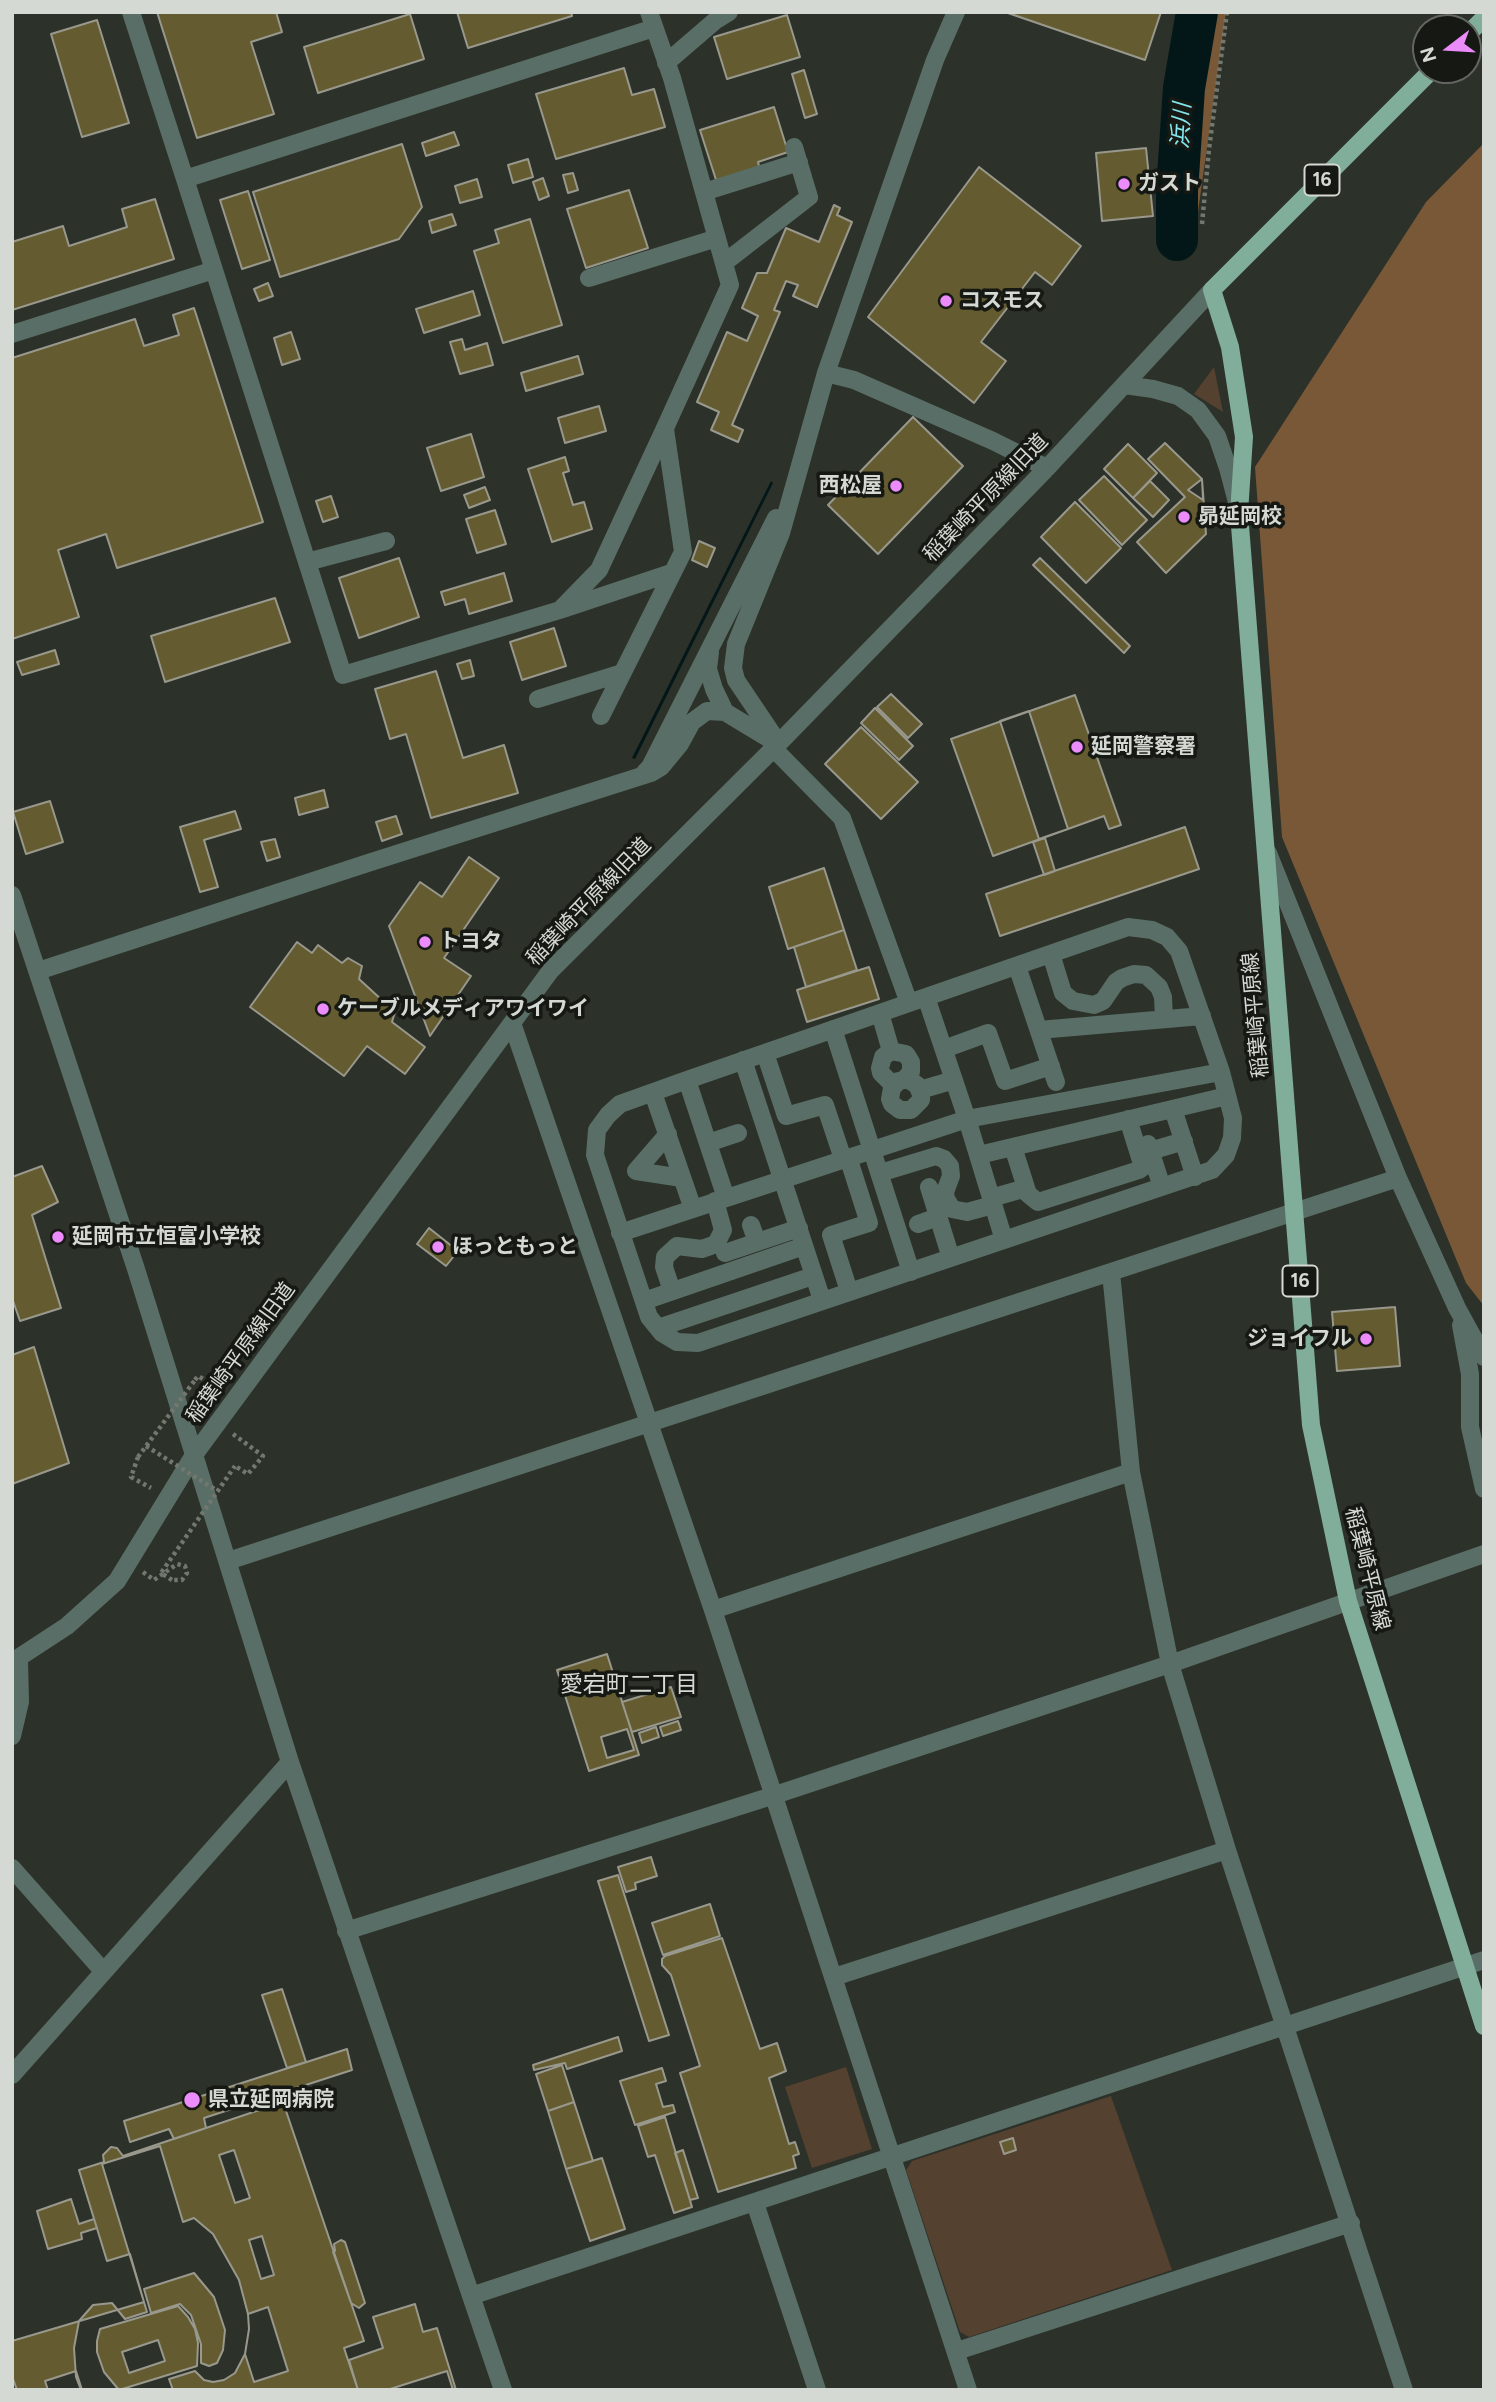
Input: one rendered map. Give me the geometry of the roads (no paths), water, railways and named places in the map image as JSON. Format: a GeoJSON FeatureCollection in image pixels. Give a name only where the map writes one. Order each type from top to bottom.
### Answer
{"type":"FeatureCollection","features":[{"type":"Feature","properties":{"kind":"main road","name":"16"},"geometry":{"type":"LineString","coordinates":[[1212,290],[1418,84]]}},
{"type":"Feature","properties":{"kind":"main road","name":"稲葉崎平原線"},"geometry":{"type":"LineString","coordinates":[[1212,290],[1230,348],[1244,437],[1239,513],[1311,1425],[1348,1601],[1484,2026]]}},
{"type":"Feature","properties":{"kind":"street"},"geometry":{"type":"LineString","coordinates":[[131,12],[343,675],[560,610],[671,573]]}},
{"type":"Feature","properties":{"kind":"street"},"geometry":{"type":"LineString","coordinates":[[666,63],[729,12]]}},
{"type":"Feature","properties":{"kind":"street"},"geometry":{"type":"LineString","coordinates":[[957,12],[935,60],[827,373],[781,533],[736,644],[733,668],[736,680],[776,746],[842,818],[918,1000],[944,1049],[1004,1240]]}},
{"type":"Feature","properties":{"kind":"street"},"geometry":{"type":"LineString","coordinates":[[185,179],[652,20],[730,285],[598,570],[560,610]]}},
{"type":"Feature","properties":{"kind":"street"},"geometry":{"type":"LineString","coordinates":[[704,192],[796,155],[808,197],[724,264]]}},
{"type":"Feature","properties":{"kind":"street"},"geometry":{"type":"LineString","coordinates":[[589,278],[717,238]]}},
{"type":"Feature","properties":{"kind":"street"},"geometry":{"type":"LineString","coordinates":[[12,334],[214,270]]}},
{"type":"Feature","properties":{"kind":"street","name":"稲葉崎平原線旧道"},"geometry":{"type":"LineString","coordinates":[[15,1660],[67,1626],[117,1581],[194,1455],[551,970],[776,746],[1047,468],[1212,290]]}},
{"type":"Feature","properties":{"kind":"street"},"geometry":{"type":"LineString","coordinates":[[827,373],[866,386],[993,441],[1047,468]]}},
{"type":"Feature","properties":{"kind":"street"},"geometry":{"type":"LineString","coordinates":[[1124,385],[1178,396],[1198,410],[1217,436],[1239,513]]}},
{"type":"Feature","properties":{"kind":"street"},"geometry":{"type":"LineString","coordinates":[[601,716],[683,552],[664,428]]}},
{"type":"Feature","properties":{"kind":"street"},"geometry":{"type":"LineString","coordinates":[[643,775],[650,767],[794,483]]}},
{"type":"Feature","properties":{"kind":"street"},"geometry":{"type":"LineString","coordinates":[[307,562],[386,541]]}},
{"type":"Feature","properties":{"kind":"street"},"geometry":{"type":"LineString","coordinates":[[710,646],[708,669],[725,712]]}},
{"type":"Feature","properties":{"kind":"street"},"geometry":{"type":"LineString","coordinates":[[538,699],[622,673]]}},
{"type":"Feature","properties":{"kind":"street"},"geometry":{"type":"LineString","coordinates":[[38,971],[643,775],[661,767],[680,744],[688,727],[707,711],[725,712],[776,746]]}},
{"type":"Feature","properties":{"kind":"street"},"geometry":{"type":"LineString","coordinates":[[1265,846],[1398,1178],[1457,1308],[1484,1357]]}},
{"type":"Feature","properties":{"kind":"street"},"geometry":{"type":"LineString","coordinates":[[12,895],[228,1561],[290,1762],[503,2390]]}},
{"type":"Feature","properties":{"kind":"street"},"geometry":{"type":"LineString","coordinates":[[1128,927],[1152,930],[1167,937],[1179,951],[1221,1072],[1233,1118],[1232,1138],[1226,1155],[1212,1170],[1195,1177],[698,1343],[677,1342],[658,1328],[649,1317],[595,1155],[597,1130],[608,1115],[620,1104],[918,1000],[1128,927]]}},
{"type":"Feature","properties":{"kind":"street"},"geometry":{"type":"LineString","coordinates":[[1051,954],[1063,993],[1073,1001],[1094,1005],[1103,1001],[1122,978],[1134,974],[1146,975],[1159,987],[1163,997],[1164,1019]]}},
{"type":"Feature","properties":{"kind":"street"},"geometry":{"type":"LineString","coordinates":[[944,1049],[988,1033],[1005,1081],[1053,1074],[1017,965]]}},
{"type":"Feature","properties":{"kind":"street"},"geometry":{"type":"LineString","coordinates":[[880,1013],[891,1051],[906,1054],[911,1062],[911,1072],[892,1088],[890,1099],[900,1110],[915,1108],[921,1100],[920,1090],[914,1082],[902,1080]]}},
{"type":"Feature","properties":{"kind":"street"},"geometry":{"type":"LineString","coordinates":[[1039,1030],[1202,1016]]}},
{"type":"Feature","properties":{"kind":"street"},"geometry":{"type":"LineString","coordinates":[[512,1023],[775,1795],[968,2390]]}},
{"type":"Feature","properties":{"kind":"street"},"geometry":{"type":"LineString","coordinates":[[833,1030],[911,1272]]}},
{"type":"Feature","properties":{"kind":"street"},"geometry":{"type":"LineString","coordinates":[[765,1053],[786,1116],[825,1105],[869,1223],[831,1235],[849,1291]]}},
{"type":"Feature","properties":{"kind":"street"},"geometry":{"type":"LineString","coordinates":[[743,1060],[821,1300]]}},
{"type":"Feature","properties":{"kind":"street"},"geometry":{"type":"LineString","coordinates":[[620,1233],[967,1119],[1221,1072]]}},
{"type":"Feature","properties":{"kind":"street"},"geometry":{"type":"LineString","coordinates":[[672,1291],[664,1267],[665,1257],[677,1246],[702,1249],[716,1244],[723,1230],[720,1200],[708,1143],[687,1080]]}},
{"type":"Feature","properties":{"kind":"street"},"geometry":{"type":"LineString","coordinates":[[920,1090],[954,1080]]}},
{"type":"Feature","properties":{"kind":"street"},"geometry":{"type":"LineString","coordinates":[[653,1093],[693,1209]]}},
{"type":"Feature","properties":{"kind":"street"},"geometry":{"type":"LineString","coordinates":[[979,1155],[1227,1096]]}},
{"type":"Feature","properties":{"kind":"street"},"geometry":{"type":"LineString","coordinates":[[1173,1109],[1195,1177]]}},
{"type":"Feature","properties":{"kind":"street"},"geometry":{"type":"LineString","coordinates":[[1134,1118],[1162,1187]]}},
{"type":"Feature","properties":{"kind":"street"},"geometry":{"type":"LineString","coordinates":[[1013,1147],[1028,1194],[1038,1202],[1143,1167],[1134,1118]]}},
{"type":"Feature","properties":{"kind":"street"},"geometry":{"type":"LineString","coordinates":[[708,1143],[738,1133]]}},
{"type":"Feature","properties":{"kind":"street"},"geometry":{"type":"LineString","coordinates":[[668,1134],[636,1171],[682,1178]]}},
{"type":"Feature","properties":{"kind":"street"},"geometry":{"type":"LineString","coordinates":[[1150,1152],[1184,1141]]}},
{"type":"Feature","properties":{"kind":"street"},"geometry":{"type":"LineString","coordinates":[[880,1173],[936,1156],[944,1159],[950,1166],[951,1177],[946,1199],[952,1209],[967,1212],[1026,1188]]}},
{"type":"Feature","properties":{"kind":"street"},"geometry":{"type":"LineString","coordinates":[[228,1561],[1398,1178]]}},
{"type":"Feature","properties":{"kind":"street"},"geometry":{"type":"LineString","coordinates":[[929,1186],[951,1258]]}},
{"type":"Feature","properties":{"kind":"street"},"geometry":{"type":"LineString","coordinates":[[918,1224],[938,1217]]}},
{"type":"Feature","properties":{"kind":"street"},"geometry":{"type":"LineString","coordinates":[[725,1253],[754,1233],[799,1228]]}},
{"type":"Feature","properties":{"kind":"street"},"geometry":{"type":"LineString","coordinates":[[644,1301],[804,1246]]}},
{"type":"Feature","properties":{"kind":"street"},"geometry":{"type":"LineString","coordinates":[[1111,1273],[1131,1472],[1170,1664],[1227,1850],[1404,2390]]}},
{"type":"Feature","properties":{"kind":"street"},"geometry":{"type":"LineString","coordinates":[[658,1328],[813,1276]]}},
{"type":"Feature","properties":{"kind":"street"},"geometry":{"type":"LineString","coordinates":[[1457,1308],[1470,1374],[1470,1427],[1484,1489]]}},
{"type":"Feature","properties":{"kind":"street"},"geometry":{"type":"LineString","coordinates":[[713,1610],[1131,1472]]}},
{"type":"Feature","properties":{"kind":"street"},"geometry":{"type":"LineString","coordinates":[[346,1930],[775,1795],[1170,1664],[1484,1554]]}},
{"type":"Feature","properties":{"kind":"street"},"geometry":{"type":"LineString","coordinates":[[12,1736],[20,1702],[15,1660]]}},
{"type":"Feature","properties":{"kind":"street"},"geometry":{"type":"LineString","coordinates":[[12,2075],[290,1762]]}},
{"type":"Feature","properties":{"kind":"street"},"geometry":{"type":"LineString","coordinates":[[834,1977],[1227,1850]]}},
{"type":"Feature","properties":{"kind":"street"},"geometry":{"type":"LineString","coordinates":[[12,1868],[103,1971]]}},
{"type":"Feature","properties":{"kind":"street"},"geometry":{"type":"LineString","coordinates":[[471,2296],[1484,1960]]}},
{"type":"Feature","properties":{"kind":"street"},"geometry":{"type":"LineString","coordinates":[[755,2203],[817,2390]]}},
{"type":"Feature","properties":{"kind":"street"},"geometry":{"type":"LineString","coordinates":[[957,2351],[1351,2223]]}},
{"type":"Feature","properties":{"kind":"waterway","name":"浜川"},"geometry":{"type":"LineString","coordinates":[[1177,240],[1177,191],[1184,88],[1197,12]]}},
{"type":"Feature","properties":{"kind":"place","name":"ガスト"},"geometry":{"type":"Point","coordinates":[1124,184]}},
{"type":"Feature","properties":{"kind":"place","name":"コスモス"},"geometry":{"type":"Point","coordinates":[946,301]}},
{"type":"Feature","properties":{"kind":"place","name":"西松屋"},"geometry":{"type":"Point","coordinates":[896,486]}},
{"type":"Feature","properties":{"kind":"place","name":"昴延岡校"},"geometry":{"type":"Point","coordinates":[1184,517]}},
{"type":"Feature","properties":{"kind":"place","name":"延岡警察署"},"geometry":{"type":"Point","coordinates":[1077,747]}},
{"type":"Feature","properties":{"kind":"place","name":"トヨタ"},"geometry":{"type":"Point","coordinates":[425,942]}},
{"type":"Feature","properties":{"kind":"place","name":"ケーブルメディアワイワイ"},"geometry":{"type":"Point","coordinates":[323,1009]}},
{"type":"Feature","properties":{"kind":"place","name":"延岡市立恒富小学校"},"geometry":{"type":"Point","coordinates":[58,1237]}},
{"type":"Feature","properties":{"kind":"place","name":"ほっともっと"},"geometry":{"type":"Point","coordinates":[438,1247]}},
{"type":"Feature","properties":{"kind":"place","name":"ジョイフル"},"geometry":{"type":"Point","coordinates":[1366,1339]}},
{"type":"Feature","properties":{"kind":"place","name":"県立延岡病院"},"geometry":{"type":"Point","coordinates":[192,2100]}},
{"type":"Feature","properties":{"kind":"district","name":"愛宕町二丁目"},"geometry":{"type":"Point","coordinates":[629,1685]}}]}
